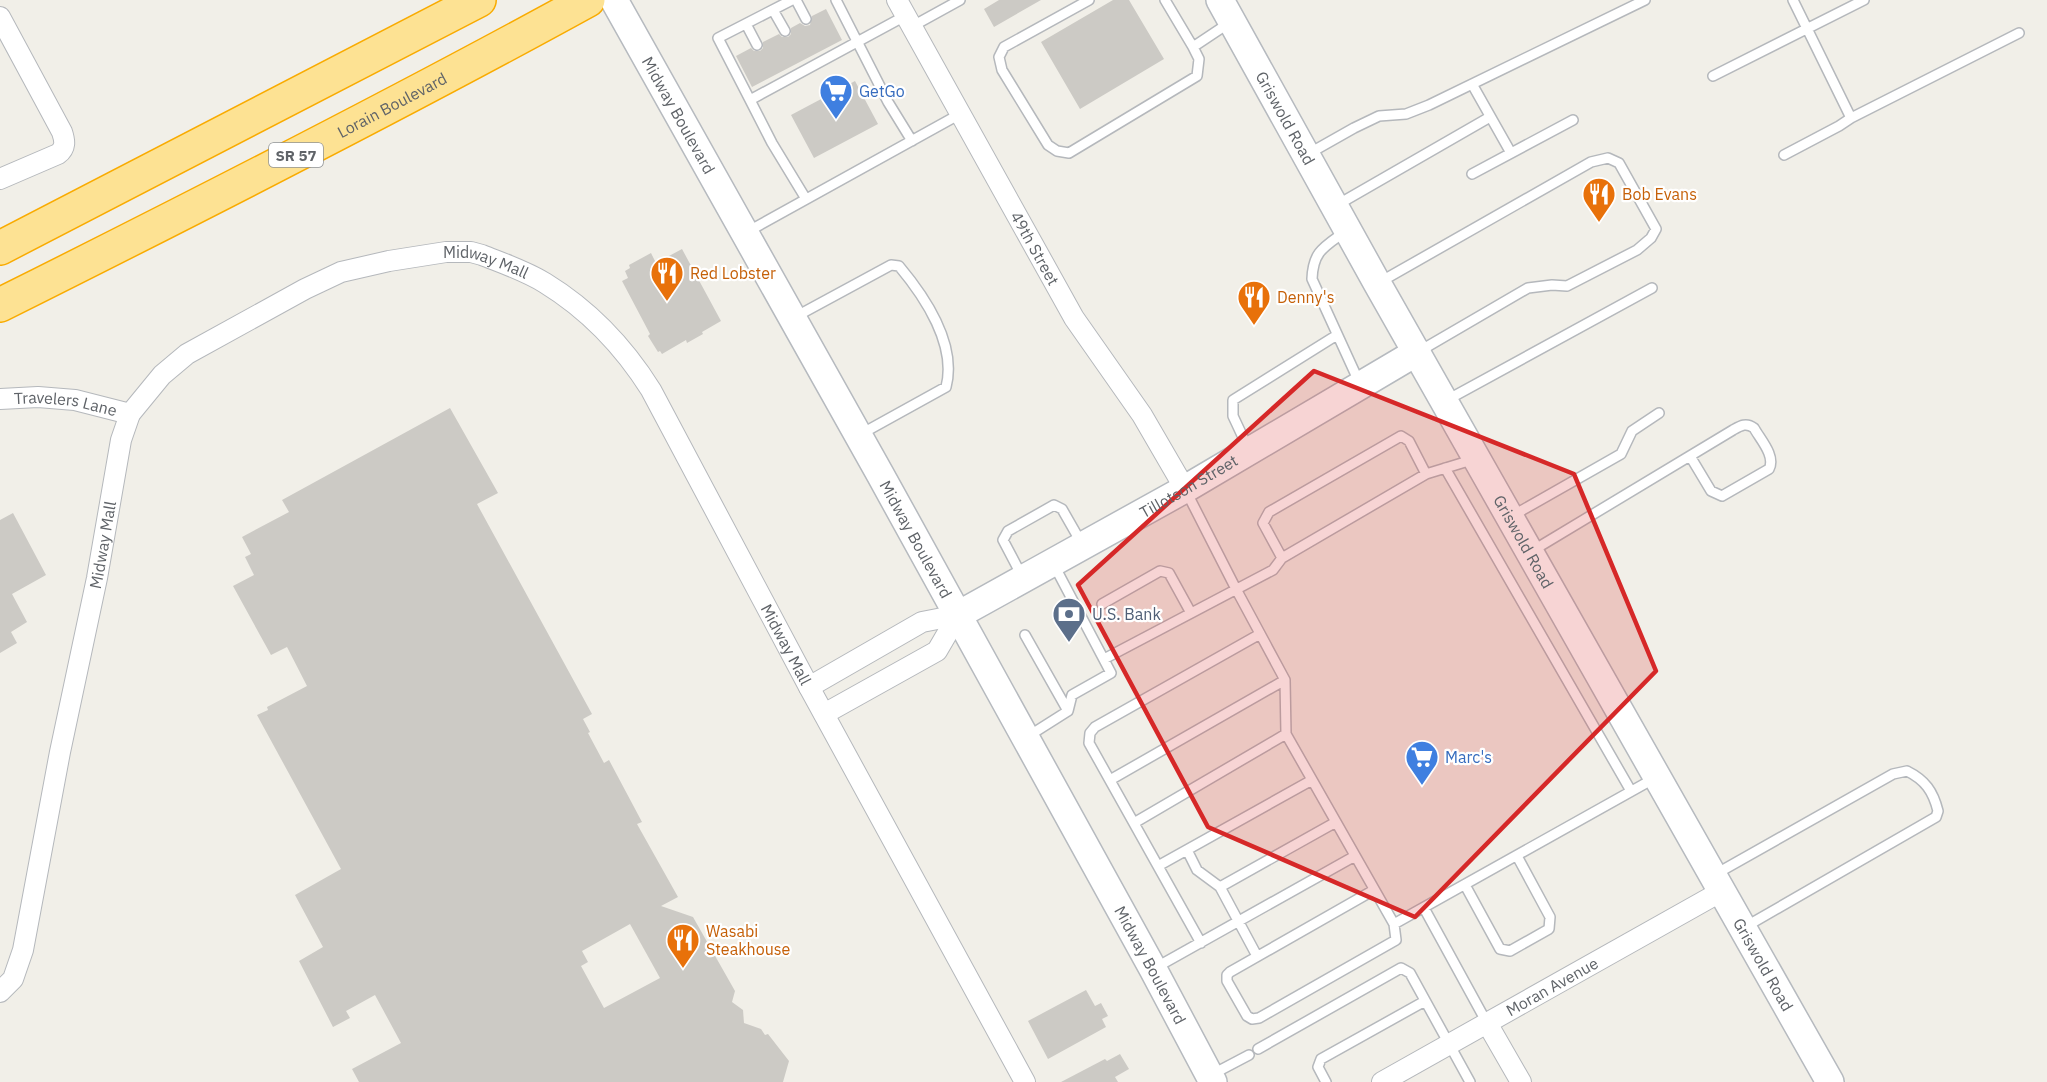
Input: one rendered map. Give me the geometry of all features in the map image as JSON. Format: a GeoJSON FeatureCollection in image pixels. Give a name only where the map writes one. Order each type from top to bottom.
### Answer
{"type":"FeatureCollection","features":[{"type":"Feature","properties":{"kind":"highway"},"geometry":{"type":"LineString","coordinates":[[0,249],[479,0]]}},
{"type":"Feature","properties":{"kind":"highway","name":"Lorain Boulevard"},"geometry":{"type":"LineString","coordinates":[[0,305],[455,73],[588,0]]}},
{"type":"Feature","properties":{"kind":"street","name":"Midway Boulevard"},"geometry":{"type":"LineString","coordinates":[[614,0],[859,435],[1153,969],[1211,1079]]}},
{"type":"Feature","properties":{"kind":"street","name":"Griswold Road"},"geometry":{"type":"LineString","coordinates":[[1226,10],[1377,283],[1830,1082]]}},
{"type":"Feature","properties":{"kind":"street","name":"49th Street"},"geometry":{"type":"LineString","coordinates":[[904,14],[1074,318],[1142,415],[1185,489]]}},
{"type":"Feature","properties":{"kind":"street"},"geometry":{"type":"LineString","coordinates":[[0,17],[62,132],[64,147],[58,154],[0,179]]}},
{"type":"Feature","properties":{"kind":"street","name":"Midway Mall"},"geometry":{"type":"LineString","coordinates":[[0,992],[13,979],[23,950],[60,752],[97,578],[121,440],[130,414],[162,375],[188,354],[305,289],[341,272],[389,261],[446,252],[471,252],[550,286],[599,324],[634,364],[651,390],[809,687],[1025,1082]]}},
{"type":"Feature","properties":{"kind":"street","name":"Tillotson Street"},"geometry":{"type":"LineString","coordinates":[[809,687],[922,622],[958,615],[1185,489],[1417,352]]}},
{"type":"Feature","properties":{"kind":"street","name":"Travelers Lane"},"geometry":{"type":"LineString","coordinates":[[0,399],[38,397],[75,400],[130,414]]}},
{"type":"Feature","properties":{"kind":"street"},"geometry":{"type":"LineString","coordinates":[[824,714],[937,651],[958,615]]}},
{"type":"Feature","properties":{"kind":"street","name":"Moran Avenue"},"geometry":{"type":"LineString","coordinates":[[1382,1082],[1487,1023],[1718,883]]}},
{"type":"Feature","properties":{"kind":"street"},"geometry":{"type":"LineString","coordinates":[[1487,1023],[1521,1082]]}},
{"type":"Feature","properties":{"kind":"lane"},"geometry":{"type":"LineString","coordinates":[[806,20],[794,0],[718,38],[772,143],[806,199]]}},
{"type":"Feature","properties":{"kind":"lane"},"geometry":{"type":"LineString","coordinates":[[836,0],[888,102],[912,141]]}},
{"type":"Feature","properties":{"kind":"lane"},"geometry":{"type":"LineString","coordinates":[[750,100],[776,80],[825,54],[858,41],[904,14],[960,0]]}},
{"type":"Feature","properties":{"kind":"lane"},"geometry":{"type":"LineString","coordinates":[[1089,0],[1004,47],[999,57],[1002,70],[1019,99],[1048,146],[1057,151],[1070,153],[1197,76],[1199,59],[1166,0]]}},
{"type":"Feature","properties":{"kind":"lane"},"geometry":{"type":"LineString","coordinates":[[1306,155],[1379,116],[1406,114],[1645,0]]}},
{"type":"Feature","properties":{"kind":"lane"},"geometry":{"type":"LineString","coordinates":[[1793,0],[1851,118]]}},
{"type":"Feature","properties":{"kind":"lane"},"geometry":{"type":"LineString","coordinates":[[1713,76],[1864,0]]}},
{"type":"Feature","properties":{"kind":"lane"},"geometry":{"type":"LineString","coordinates":[[773,10],[785,31]]}},
{"type":"Feature","properties":{"kind":"lane"},"geometry":{"type":"LineString","coordinates":[[1193,47],[1226,10]]}},
{"type":"Feature","properties":{"kind":"lane"},"geometry":{"type":"LineString","coordinates":[[746,24],[757,45]]}},
{"type":"Feature","properties":{"kind":"lane"},"geometry":{"type":"LineString","coordinates":[[1784,155],[1851,118],[2019,33]]}},
{"type":"Feature","properties":{"kind":"lane"},"geometry":{"type":"LineString","coordinates":[[1472,84],[1511,153]]}},
{"type":"Feature","properties":{"kind":"lane"},"geometry":{"type":"LineString","coordinates":[[745,233],[960,114]]}},
{"type":"Feature","properties":{"kind":"lane"},"geometry":{"type":"LineString","coordinates":[[1335,206],[1490,117]]}},
{"type":"Feature","properties":{"kind":"lane"},"geometry":{"type":"LineString","coordinates":[[1472,174],[1573,120]]}},
{"type":"Feature","properties":{"kind":"lane"},"geometry":{"type":"LineString","coordinates":[[1377,283],[1591,162],[1608,158],[1619,163],[1656,230],[1651,238],[1637,250],[1567,286],[1528,288],[1417,352]]}},
{"type":"Feature","properties":{"kind":"lane"},"geometry":{"type":"LineString","coordinates":[[1348,230],[1327,245],[1313,260],[1312,279],[1361,385]]}},
{"type":"Feature","properties":{"kind":"lane"},"geometry":{"type":"LineString","coordinates":[[793,318],[891,265],[899,266],[916,286],[937,325],[945,350],[949,373],[946,387],[859,435]]}},
{"type":"Feature","properties":{"kind":"lane"},"geometry":{"type":"LineString","coordinates":[[1445,402],[1652,288]]}},
{"type":"Feature","properties":{"kind":"lane"},"geometry":{"type":"LineString","coordinates":[[1250,451],[1233,416],[1233,400],[1337,335]]}},
{"type":"Feature","properties":{"kind":"lane"},"geometry":{"type":"LineString","coordinates":[[1510,517],[1621,454],[1632,431],[1659,413]]}},
{"type":"Feature","properties":{"kind":"lane"},"geometry":{"type":"LineString","coordinates":[[1530,552],[1733,430],[1744,424],[1749,424],[1754,428],[1771,458],[1772,465],[1769,469],[1722,496],[1711,491],[1690,456]]}},
{"type":"Feature","properties":{"kind":"lane"},"geometry":{"type":"LineString","coordinates":[[1282,558],[1263,523],[1269,512],[1401,436],[1409,441],[1426,474]]}},
{"type":"Feature","properties":{"kind":"lane"},"geometry":{"type":"LineString","coordinates":[[1104,659],[1273,570],[1282,558],[1426,474],[1477,459]]}},
{"type":"Feature","properties":{"kind":"lane"},"geometry":{"type":"LineString","coordinates":[[1445,468],[1631,791]]}},
{"type":"Feature","properties":{"kind":"lane"},"geometry":{"type":"LineString","coordinates":[[1185,489],[1285,680],[1286,734],[1394,924],[1396,940],[1259,1018],[1252,1019],[1247,1016],[1227,981],[1227,975],[1230,972],[1374,890]]}},
{"type":"Feature","properties":{"kind":"lane"},"geometry":{"type":"LineString","coordinates":[[1024,578],[1003,540],[1008,531],[1054,505],[1062,509],[1083,546]]}},
{"type":"Feature","properties":{"kind":"lane"},"geometry":{"type":"LineString","coordinates":[[1025,738],[1068,711],[1072,695],[1112,673],[1053,562]]}},
{"type":"Feature","properties":{"kind":"lane"},"geometry":{"type":"LineString","coordinates":[[1102,604],[1161,571],[1169,573],[1191,613]]}},
{"type":"Feature","properties":{"kind":"lane"},"geometry":{"type":"LineString","coordinates":[[1201,943],[1089,743],[1090,733],[1095,727],[1260,634]]}},
{"type":"Feature","properties":{"kind":"lane"},"geometry":{"type":"LineString","coordinates":[[1025,635],[1068,711]]}},
{"type":"Feature","properties":{"kind":"lane"},"geometry":{"type":"LineString","coordinates":[[1110,780],[1285,680]]}},
{"type":"Feature","properties":{"kind":"lane"},"geometry":{"type":"LineString","coordinates":[[1134,823],[1286,734]]}},
{"type":"Feature","properties":{"kind":"lane"},"geometry":{"type":"LineString","coordinates":[[1718,883],[1893,774],[1907,771],[1921,778],[1930,788],[1938,811],[1935,817],[1743,928]]}},
{"type":"Feature","properties":{"kind":"lane"},"geometry":{"type":"LineString","coordinates":[[1394,924],[1657,777]]}},
{"type":"Feature","properties":{"kind":"lane"},"geometry":{"type":"LineString","coordinates":[[1158,866],[1312,780]]}},
{"type":"Feature","properties":{"kind":"lane"},"geometry":{"type":"LineString","coordinates":[[1220,887],[1336,822]]}},
{"type":"Feature","properties":{"kind":"lane"},"geometry":{"type":"LineString","coordinates":[[1187,850],[1197,870],[1220,887],[1257,956]]}},
{"type":"Feature","properties":{"kind":"lane"},"geometry":{"type":"LineString","coordinates":[[1153,969],[1355,856]]}},
{"type":"Feature","properties":{"kind":"lane"},"geometry":{"type":"LineString","coordinates":[[1465,885],[1500,949],[1510,951],[1549,929],[1551,917],[1517,856]]}},
{"type":"Feature","properties":{"kind":"lane"},"geometry":{"type":"LineString","coordinates":[[1424,908],[1487,1023]]}},
{"type":"Feature","properties":{"kind":"lane"},"geometry":{"type":"LineString","coordinates":[[1258,1049],[1401,968],[1410,973],[1470,1082]]}},
{"type":"Feature","properties":{"kind":"lane"},"geometry":{"type":"LineString","coordinates":[[1326,1082],[1318,1067],[1321,1059],[1425,1001]]}},
{"type":"Feature","properties":{"kind":"lane"},"geometry":{"type":"LineString","coordinates":[[1211,1079],[1249,1055]]}},
{"type":"Feature","properties":{"kind":"highlighted area"},"geometry":{"type":"Polygon","coordinates":[[[1314,371],[1574,474],[1656,671],[1415,917],[1208,827],[1078,585],[1314,371]]]}},
{"type":"Feature","properties":{"kind":"building"},"geometry":{"type":"Polygon","coordinates":[[[999,0],[1041,0],[994,27],[984,9],[999,0]]]}},
{"type":"Feature","properties":{"kind":"building"},"geometry":{"type":"Polygon","coordinates":[[[1113,0],[1129,0],[1164,59],[1080,109],[1041,42],[1113,0]]]}},
{"type":"Feature","properties":{"kind":"building"},"geometry":{"type":"Polygon","coordinates":[[[826,9],[842,40],[752,87],[736,56],[751,48],[754,51],[760,51],[763,48],[763,42],[779,34],[782,37],[788,37],[791,34],[791,28],[800,23],[805,26],[810,25],[812,16],[826,9]]]}},
{"type":"Feature","properties":{"kind":"building"},"geometry":{"type":"Polygon","coordinates":[[[855,81],[878,124],[814,158],[791,115],[855,81]]]}},
{"type":"Feature","properties":{"kind":"building"},"geometry":{"type":"Polygon","coordinates":[[[682,249],[721,321],[687,343],[686,340],[662,354],[658,352],[648,336],[650,334],[622,281],[628,278],[625,271],[630,268],[629,265],[651,253],[656,263],[682,249]]]}},
{"type":"Feature","properties":{"kind":"building"},"geometry":{"type":"Polygon","coordinates":[[[450,408],[498,493],[477,504],[592,714],[583,719],[590,732],[588,733],[604,763],[609,760],[642,822],[637,824],[678,897],[661,906],[693,917],[735,991],[732,1002],[743,1010],[744,1023],[761,1029],[765,1035],[768,1034],[789,1061],[783,1082],[359,1082],[352,1069],[401,1043],[375,995],[346,1011],[350,1018],[333,1027],[299,961],[323,947],[295,895],[341,869],[257,715],[268,710],[267,707],[307,686],[287,647],[271,655],[233,586],[254,575],[245,557],[251,554],[242,537],[289,512],[282,500],[450,408]],[[630,924],[582,951],[588,962],[581,966],[604,1008],[660,978],[630,924]]]}},
{"type":"Feature","properties":{"kind":"building"},"geometry":{"type":"Polygon","coordinates":[[[13,513],[46,575],[12,594],[27,622],[11,632],[17,643],[0,653],[0,520],[13,513]]]}},
{"type":"Feature","properties":{"kind":"building"},"geometry":{"type":"Polygon","coordinates":[[[1086,990],[1095,1006],[1101,1003],[1108,1016],[1102,1019],[1106,1027],[1048,1059],[1028,1021],[1086,990]]]}},
{"type":"Feature","properties":{"kind":"building"},"geometry":{"type":"Polygon","coordinates":[[[1120,1054],[1129,1069],[1115,1077],[1118,1082],[1061,1082],[1105,1059],[1107,1061],[1120,1054]]]}},
{"type":"Feature","properties":{"kind":"place","name":"GetGo"},"geometry":{"type":"Point","coordinates":[836,120]}},
{"type":"Feature","properties":{"kind":"place","name":"Bob Evans"},"geometry":{"type":"Point","coordinates":[1599,223]}},
{"type":"Feature","properties":{"kind":"place","name":"Red Lobster"},"geometry":{"type":"Point","coordinates":[667,302]}},
{"type":"Feature","properties":{"kind":"place","name":"Denny's"},"geometry":{"type":"Point","coordinates":[1254,326]}},
{"type":"Feature","properties":{"kind":"place","name":"U.S. Bank"},"geometry":{"type":"Point","coordinates":[1069,643]}},
{"type":"Feature","properties":{"kind":"place","name":"Marc's"},"geometry":{"type":"Point","coordinates":[1422,786]}},
{"type":"Feature","properties":{"kind":"place","name":"Wasabi Steakhouse"},"geometry":{"type":"Point","coordinates":[683,969]}}]}
